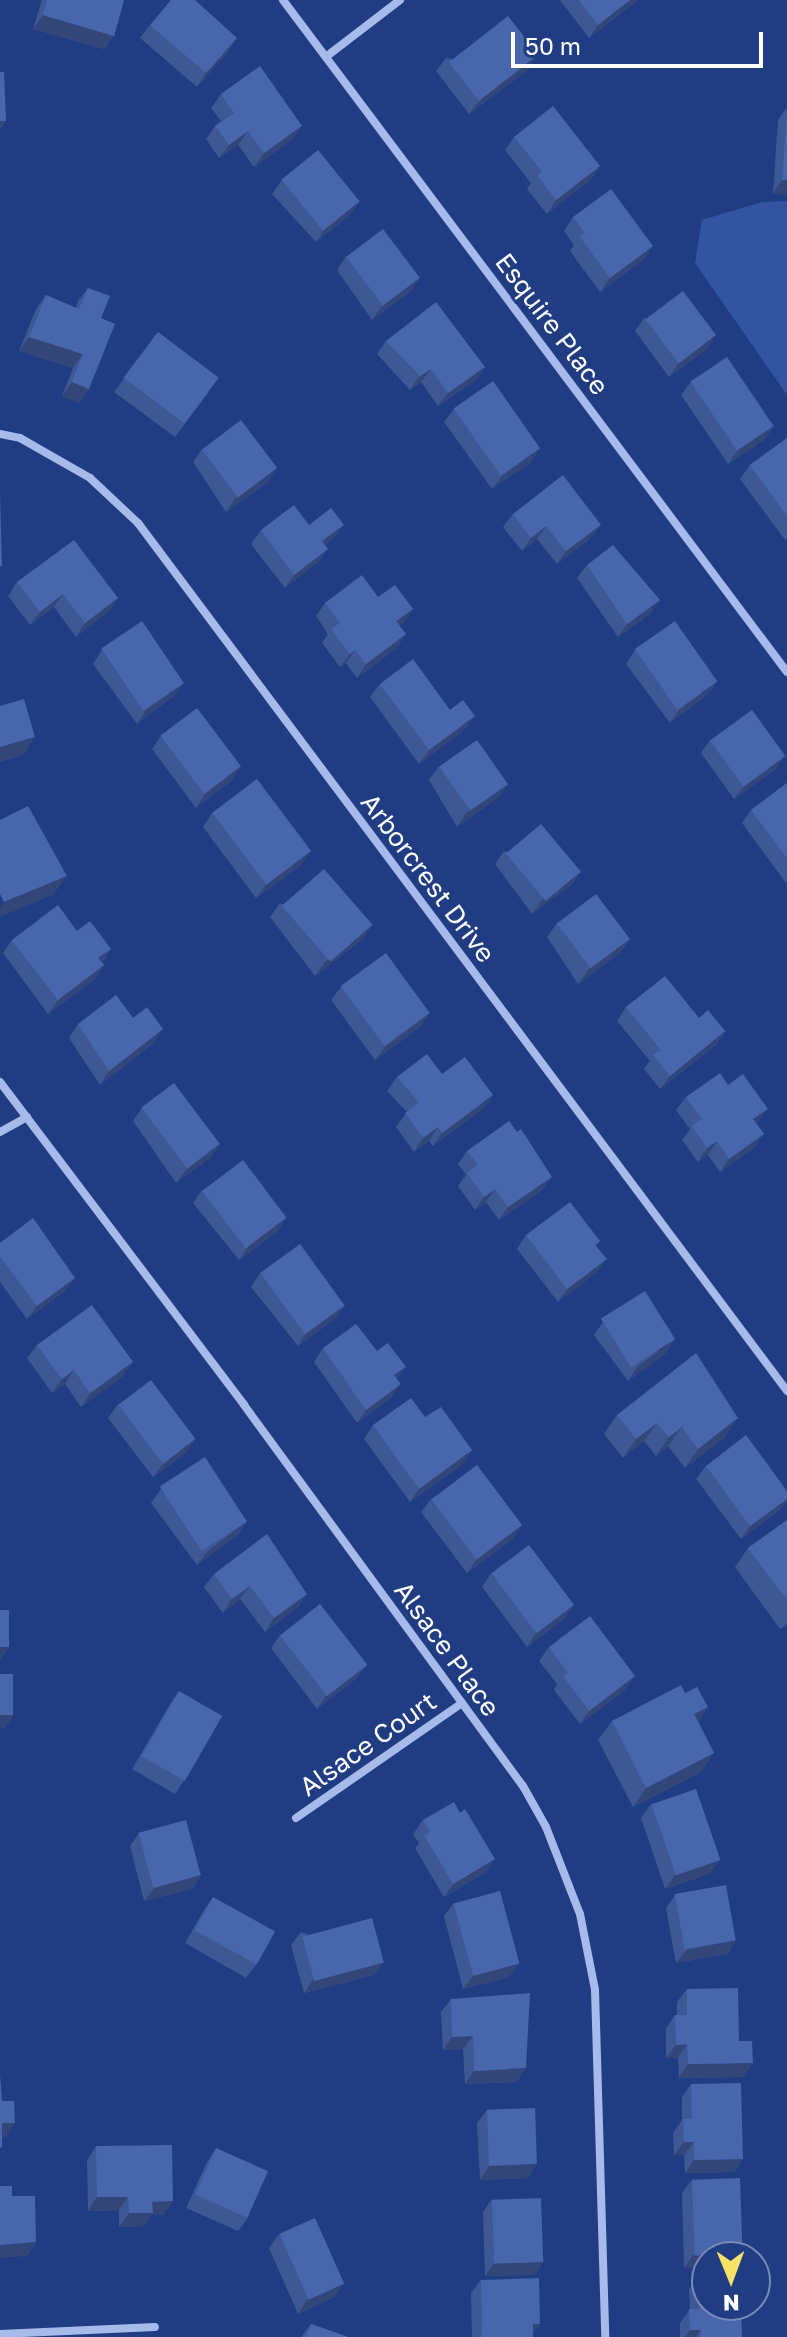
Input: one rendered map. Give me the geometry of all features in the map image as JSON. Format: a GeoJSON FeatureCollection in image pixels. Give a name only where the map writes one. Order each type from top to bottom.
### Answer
{"type":"FeatureCollection","features":[{"type":"Feature","properties":{"kind":"street","name":"Esquire Place"},"geometry":{"type":"LineString","coordinates":[[283,0],[787,672]]}},
{"type":"Feature","properties":{"kind":"street"},"geometry":{"type":"LineString","coordinates":[[327,56],[400,0]]}},
{"type":"Feature","properties":{"kind":"street","name":"Arborcrest Drive"},"geometry":{"type":"LineString","coordinates":[[0,434],[20,438],[90,478],[138,523],[787,1391]]}},
{"type":"Feature","properties":{"kind":"street","name":"Alsace Place"},"geometry":{"type":"LineString","coordinates":[[0,1082],[462,1703],[546,1827],[565,1869],[587,1944],[596,2007],[605,2337]]}},
{"type":"Feature","properties":{"kind":"street"},"geometry":{"type":"LineString","coordinates":[[0,1132],[27,1117]]}},
{"type":"Feature","properties":{"kind":"street","name":"Alsace Court"},"geometry":{"type":"LineString","coordinates":[[296,1818],[462,1703]]}},
{"type":"Feature","properties":{"kind":"street"},"geometry":{"type":"LineString","coordinates":[[0,2334],[155,2327]]}},
{"type":"Feature","properties":{"kind":"shaded area"},"geometry":{"type":"Polygon","coordinates":[[[787,201],[787,395],[695,263],[702,220],[762,202],[787,201]]]}},
{"type":"Feature","properties":{"kind":"building"},"geometry":{"type":"Polygon","coordinates":[[[47,0],[124,0],[114,36],[43,15],[47,0]]]}},
{"type":"Feature","properties":{"kind":"building"},"geometry":{"type":"Polygon","coordinates":[[[171,0],[195,0],[237,38],[206,73],[150,25],[171,0]]]}},
{"type":"Feature","properties":{"kind":"building"},"geometry":{"type":"Polygon","coordinates":[[[579,0],[630,0],[598,25],[579,0]]]}},
{"type":"Feature","properties":{"kind":"building"},"geometry":{"type":"Polygon","coordinates":[[[508,16],[538,55],[479,101],[449,62],[508,16]]]}},
{"type":"Feature","properties":{"kind":"building"},"geometry":{"type":"Polygon","coordinates":[[[260,66],[302,126],[264,153],[248,131],[229,145],[215,126],[234,113],[221,94],[260,66]]]}},
{"type":"Feature","properties":{"kind":"building"},"geometry":{"type":"Polygon","coordinates":[[[0,72],[4,72],[6,121],[0,121],[0,72]]]}},
{"type":"Feature","properties":{"kind":"building"},"geometry":{"type":"Polygon","coordinates":[[[553,106],[600,166],[556,200],[537,175],[542,171],[514,137],[553,106]]]}},
{"type":"Feature","properties":{"kind":"building"},"geometry":{"type":"Polygon","coordinates":[[[787,111],[787,180],[782,180],[787,111]]]}},
{"type":"Feature","properties":{"kind":"building"},"geometry":{"type":"Polygon","coordinates":[[[318,150],[360,201],[323,231],[281,180],[318,150]]]}},
{"type":"Feature","properties":{"kind":"building"},"geometry":{"type":"Polygon","coordinates":[[[611,189],[653,246],[610,278],[580,237],[585,233],[573,217],[611,189]]]}},
{"type":"Feature","properties":{"kind":"building"},"geometry":{"type":"Polygon","coordinates":[[[383,229],[420,278],[383,305],[346,257],[383,229]]]}},
{"type":"Feature","properties":{"kind":"building"},"geometry":{"type":"Polygon","coordinates":[[[88,288],[110,296],[101,318],[115,324],[89,389],[72,382],[83,354],[29,337],[46,295],[79,309],[88,288]]]}},
{"type":"Feature","properties":{"kind":"building"},"geometry":{"type":"Polygon","coordinates":[[[683,291],[716,335],[679,363],[645,319],[683,291]]]}},
{"type":"Feature","properties":{"kind":"building"},"geometry":{"type":"Polygon","coordinates":[[[436,302],[485,367],[448,393],[431,369],[420,376],[386,341],[436,302]]]}},
{"type":"Feature","properties":{"kind":"building"},"geometry":{"type":"Polygon","coordinates":[[[158,332],[219,378],[184,423],[124,378],[158,332]]]}},
{"type":"Feature","properties":{"kind":"building"},"geometry":{"type":"Polygon","coordinates":[[[727,357],[773,426],[737,450],[691,382],[727,357]]]}},
{"type":"Feature","properties":{"kind":"building"},"geometry":{"type":"Polygon","coordinates":[[[493,381],[540,448],[501,476],[454,409],[493,381]]]}},
{"type":"Feature","properties":{"kind":"building"},"geometry":{"type":"Polygon","coordinates":[[[241,420],[277,468],[238,497],[202,449],[241,420]]]}},
{"type":"Feature","properties":{"kind":"building"},"geometry":{"type":"Polygon","coordinates":[[[787,438],[787,516],[750,465],[787,438]]]}},
{"type":"Feature","properties":{"kind":"building"},"geometry":{"type":"Polygon","coordinates":[[[563,475],[601,525],[566,551],[546,526],[531,538],[513,514],[563,475]]]}},
{"type":"Feature","properties":{"kind":"building"},"geometry":{"type":"Polygon","coordinates":[[[0,494],[2,566],[0,566],[0,494]]]}},
{"type":"Feature","properties":{"kind":"building"},"geometry":{"type":"Polygon","coordinates":[[[294,505],[309,525],[331,508],[344,525],[322,541],[328,549],[294,575],[261,530],[294,505]]]}},
{"type":"Feature","properties":{"kind":"building"},"geometry":{"type":"Polygon","coordinates":[[[74,540],[118,598],[85,623],[63,594],[40,612],[17,582],[74,540]]]}},
{"type":"Feature","properties":{"kind":"building"},"geometry":{"type":"Polygon","coordinates":[[[613,545],[660,600],[627,624],[587,565],[613,545]]]}},
{"type":"Feature","properties":{"kind":"building"},"geometry":{"type":"Polygon","coordinates":[[[362,575],[378,597],[395,585],[413,609],[396,621],[406,634],[366,664],[355,650],[350,654],[331,629],[340,623],[325,603],[362,575]]]}},
{"type":"Feature","properties":{"kind":"building"},"geometry":{"type":"Polygon","coordinates":[[[142,621],[184,683],[143,711],[101,648],[142,621]]]}},
{"type":"Feature","properties":{"kind":"building"},"geometry":{"type":"Polygon","coordinates":[[[675,621],[717,682],[677,710],[635,649],[675,621]]]}},
{"type":"Feature","properties":{"kind":"building"},"geometry":{"type":"Polygon","coordinates":[[[413,659],[450,710],[463,700],[475,716],[429,750],[380,684],[413,659]]]}},
{"type":"Feature","properties":{"kind":"building"},"geometry":{"type":"Polygon","coordinates":[[[24,699],[35,737],[0,747],[0,706],[24,699]]]}},
{"type":"Feature","properties":{"kind":"building"},"geometry":{"type":"Polygon","coordinates":[[[197,708],[241,766],[204,794],[160,736],[197,708]]]}},
{"type":"Feature","properties":{"kind":"building"},"geometry":{"type":"Polygon","coordinates":[[[752,710],[786,756],[743,787],[710,741],[752,710]]]}},
{"type":"Feature","properties":{"kind":"building"},"geometry":{"type":"Polygon","coordinates":[[[477,740],[508,784],[470,811],[439,766],[477,740]]]}},
{"type":"Feature","properties":{"kind":"building"},"geometry":{"type":"Polygon","coordinates":[[[257,779],[311,851],[266,885],[212,813],[257,779]]]}},
{"type":"Feature","properties":{"kind":"building"},"geometry":{"type":"Polygon","coordinates":[[[787,783],[787,858],[751,810],[787,783]]]}},
{"type":"Feature","properties":{"kind":"building"},"geometry":{"type":"Polygon","coordinates":[[[28,806],[67,876],[4,902],[0,894],[0,820],[28,806]]]}},
{"type":"Feature","properties":{"kind":"building"},"geometry":{"type":"Polygon","coordinates":[[[541,824],[581,871],[546,901],[506,854],[541,824]]]}},
{"type":"Feature","properties":{"kind":"building"},"geometry":{"type":"Polygon","coordinates":[[[324,869],[373,925],[330,962],[282,906],[324,869]]]}},
{"type":"Feature","properties":{"kind":"building"},"geometry":{"type":"Polygon","coordinates":[[[596,894],[630,939],[591,968],[557,923],[596,894]]]}},
{"type":"Feature","properties":{"kind":"building"},"geometry":{"type":"Polygon","coordinates":[[[58,905],[77,931],[90,921],[111,949],[98,958],[104,965],[58,1000],[12,940],[58,905]]]}},
{"type":"Feature","properties":{"kind":"building"},"geometry":{"type":"Polygon","coordinates":[[[386,953],[429,1013],[384,1046],[341,986],[386,953]]]}},
{"type":"Feature","properties":{"kind":"building"},"geometry":{"type":"Polygon","coordinates":[[[665,976],[699,1018],[708,1010],[725,1031],[670,1076],[653,1055],[661,1050],[626,1007],[665,976]]]}},
{"type":"Feature","properties":{"kind":"building"},"geometry":{"type":"Polygon","coordinates":[[[116,995],[133,1018],[147,1007],[163,1029],[109,1071],[78,1024],[116,995]]]}},
{"type":"Feature","properties":{"kind":"building"},"geometry":{"type":"Polygon","coordinates":[[[427,1054],[442,1074],[465,1057],[493,1095],[442,1133],[438,1127],[423,1138],[405,1113],[419,1102],[397,1077],[427,1054]]]}},
{"type":"Feature","properties":{"kind":"building"},"geometry":{"type":"Polygon","coordinates":[[[720,1073],[728,1085],[743,1074],[768,1109],[753,1119],[764,1134],[729,1159],[717,1141],[707,1148],[692,1126],[702,1119],[686,1097],[720,1073]]]}},
{"type":"Feature","properties":{"kind":"building"},"geometry":{"type":"Polygon","coordinates":[[[174,1083],[220,1144],[187,1168],[141,1108],[174,1083]]]}},
{"type":"Feature","properties":{"kind":"building"},"geometry":{"type":"Polygon","coordinates":[[[509,1121],[517,1132],[521,1129],[552,1177],[508,1207],[495,1189],[484,1197],[467,1173],[478,1165],[467,1151],[509,1121]]]}},
{"type":"Feature","properties":{"kind":"building"},"geometry":{"type":"Polygon","coordinates":[[[243,1160],[286,1218],[246,1248],[202,1191],[243,1160]]]}},
{"type":"Feature","properties":{"kind":"building"},"geometry":{"type":"Polygon","coordinates":[[[570,1202],[600,1241],[595,1245],[607,1259],[567,1289],[526,1235],[570,1202]]]}},
{"type":"Feature","properties":{"kind":"building"},"geometry":{"type":"Polygon","coordinates":[[[33,1218],[75,1278],[37,1306],[0,1256],[0,1243],[33,1218]]]}},
{"type":"Feature","properties":{"kind":"building"},"geometry":{"type":"Polygon","coordinates":[[[300,1244],[345,1305],[305,1334],[260,1273],[300,1244]]]}},
{"type":"Feature","properties":{"kind":"building"},"geometry":{"type":"Polygon","coordinates":[[[645,1291],[675,1339],[631,1367],[601,1319],[645,1291]]]}},
{"type":"Feature","properties":{"kind":"building"},"geometry":{"type":"Polygon","coordinates":[[[92,1305],[133,1362],[90,1393],[74,1370],[62,1379],[37,1345],[92,1305]]]}},
{"type":"Feature","properties":{"kind":"building"},"geometry":{"type":"Polygon","coordinates":[[[356,1324],[377,1351],[388,1343],[406,1367],[394,1375],[401,1384],[366,1410],[323,1348],[356,1324]]]}},
{"type":"Feature","properties":{"kind":"building"},"geometry":{"type":"Polygon","coordinates":[[[696,1353],[738,1418],[698,1449],[682,1427],[669,1437],[657,1423],[636,1439],[617,1415],[696,1353]]]}},
{"type":"Feature","properties":{"kind":"building"},"geometry":{"type":"Polygon","coordinates":[[[151,1380],[196,1439],[163,1464],[118,1405],[151,1380]]]}},
{"type":"Feature","properties":{"kind":"building"},"geometry":{"type":"Polygon","coordinates":[[[411,1398],[425,1417],[441,1407],[472,1450],[419,1489],[373,1425],[411,1398]]]}},
{"type":"Feature","properties":{"kind":"building"},"geometry":{"type":"Polygon","coordinates":[[[746,1435],[787,1491],[787,1499],[750,1526],[706,1466],[746,1435]]]}},
{"type":"Feature","properties":{"kind":"building"},"geometry":{"type":"Polygon","coordinates":[[[205,1457],[247,1522],[202,1551],[160,1486],[205,1457]]]}},
{"type":"Feature","properties":{"kind":"building"},"geometry":{"type":"Polygon","coordinates":[[[477,1465],[522,1525],[477,1559],[431,1499],[477,1465]]]}},
{"type":"Feature","properties":{"kind":"building"},"geometry":{"type":"Polygon","coordinates":[[[787,1520],[787,1600],[748,1548],[787,1520]]]}},
{"type":"Feature","properties":{"kind":"building"},"geometry":{"type":"Polygon","coordinates":[[[267,1534],[307,1594],[274,1618],[250,1586],[232,1599],[214,1574],[267,1534]]]}},
{"type":"Feature","properties":{"kind":"building"},"geometry":{"type":"Polygon","coordinates":[[[529,1545],[574,1605],[537,1633],[491,1573],[529,1545]]]}},
{"type":"Feature","properties":{"kind":"building"},"geometry":{"type":"Polygon","coordinates":[[[320,1604],[367,1665],[327,1696],[280,1635],[320,1604]]]}},
{"type":"Feature","properties":{"kind":"building"},"geometry":{"type":"Polygon","coordinates":[[[0,1610],[9,1610],[9,1647],[0,1647],[0,1610]]]}},
{"type":"Feature","properties":{"kind":"building"},"geometry":{"type":"Polygon","coordinates":[[[590,1616],[635,1676],[589,1711],[563,1676],[568,1673],[549,1647],[590,1616]]]}},
{"type":"Feature","properties":{"kind":"building"},"geometry":{"type":"Polygon","coordinates":[[[0,1674],[13,1674],[13,1715],[0,1715],[0,1674]]]}},
{"type":"Feature","properties":{"kind":"building"},"geometry":{"type":"Polygon","coordinates":[[[681,1685],[685,1693],[697,1687],[708,1707],[694,1714],[714,1753],[646,1788],[612,1721],[681,1685]]]}},
{"type":"Feature","properties":{"kind":"building"},"geometry":{"type":"Polygon","coordinates":[[[179,1691],[222,1716],[185,1781],[142,1756],[179,1691]]]}},
{"type":"Feature","properties":{"kind":"building"},"geometry":{"type":"Polygon","coordinates":[[[696,1789],[720,1860],[676,1875],[652,1804],[696,1789]]]}},
{"type":"Feature","properties":{"kind":"building"},"geometry":{"type":"Polygon","coordinates":[[[454,1802],[460,1813],[465,1809],[495,1859],[453,1884],[424,1835],[430,1832],[423,1820],[454,1802]]]}},
{"type":"Feature","properties":{"kind":"building"},"geometry":{"type":"Polygon","coordinates":[[[186,1820],[201,1875],[153,1888],[139,1833],[186,1820]]]}},
{"type":"Feature","properties":{"kind":"building"},"geometry":{"type":"Polygon","coordinates":[[[726,1885],[736,1940],[685,1949],[675,1894],[726,1885]]]}},
{"type":"Feature","properties":{"kind":"building"},"geometry":{"type":"Polygon","coordinates":[[[500,1891],[519,1963],[473,1976],[454,1903],[500,1891]]]}},
{"type":"Feature","properties":{"kind":"building"},"geometry":{"type":"Polygon","coordinates":[[[213,1897],[275,1931],[257,1965],[195,1930],[213,1897]]]}},
{"type":"Feature","properties":{"kind":"building"},"geometry":{"type":"Polygon","coordinates":[[[372,1918],[384,1962],[314,1981],[302,1937],[372,1918]]]}},
{"type":"Feature","properties":{"kind":"building"},"geometry":{"type":"Polygon","coordinates":[[[738,1988],[739,2041],[752,2041],[753,2063],[688,2064],[687,2044],[676,2045],[675,2015],[687,2015],[687,1989],[738,1988]]]}},
{"type":"Feature","properties":{"kind":"building"},"geometry":{"type":"Polygon","coordinates":[[[530,1993],[526,2068],[474,2071],[473,2036],[452,2037],[451,1999],[530,1993]]]}},
{"type":"Feature","properties":{"kind":"building"},"geometry":{"type":"Polygon","coordinates":[[[0,2075],[2,2101],[14,2101],[15,2123],[2,2123],[0,2148],[0,2075]]]}},
{"type":"Feature","properties":{"kind":"building"},"geometry":{"type":"Polygon","coordinates":[[[741,2083],[743,2159],[694,2160],[694,2142],[684,2142],[683,2119],[692,2119],[691,2084],[741,2083]]]}},
{"type":"Feature","properties":{"kind":"building"},"geometry":{"type":"Polygon","coordinates":[[[535,2108],[537,2164],[489,2166],[487,2110],[535,2108]]]}},
{"type":"Feature","properties":{"kind":"building"},"geometry":{"type":"Polygon","coordinates":[[[172,2145],[173,2201],[152,2202],[153,2213],[129,2213],[128,2197],[97,2197],[96,2146],[172,2145]]]}},
{"type":"Feature","properties":{"kind":"building"},"geometry":{"type":"Polygon","coordinates":[[[216,2148],[268,2171],[247,2218],[195,2195],[216,2148]]]}},
{"type":"Feature","properties":{"kind":"building"},"geometry":{"type":"Polygon","coordinates":[[[740,2178],[742,2241],[694,2241],[692,2180],[740,2178]]]}},
{"type":"Feature","properties":{"kind":"building"},"geometry":{"type":"Polygon","coordinates":[[[0,2186],[12,2186],[12,2196],[35,2196],[36,2242],[0,2245],[0,2186]]]}},
{"type":"Feature","properties":{"kind":"building"},"geometry":{"type":"Polygon","coordinates":[[[541,2198],[543,2262],[494,2264],[492,2200],[541,2198]]]}},
{"type":"Feature","properties":{"kind":"building"},"geometry":{"type":"Polygon","coordinates":[[[315,2218],[344,2284],[309,2300],[279,2234],[315,2218]]]}},
{"type":"Feature","properties":{"kind":"building"},"geometry":{"type":"Polygon","coordinates":[[[539,2278],[540,2324],[533,2324],[533,2337],[482,2337],[481,2280],[539,2278]]]}},
{"type":"Feature","properties":{"kind":"building"},"geometry":{"type":"Polygon","coordinates":[[[689,2309],[691,2321],[742,2321],[742,2337],[701,2337],[701,2330],[690,2330],[689,2309]]]}},
{"type":"Feature","properties":{"kind":"building"},"geometry":{"type":"Polygon","coordinates":[[[311,2324],[348,2337],[306,2337],[311,2324]]]}}]}
